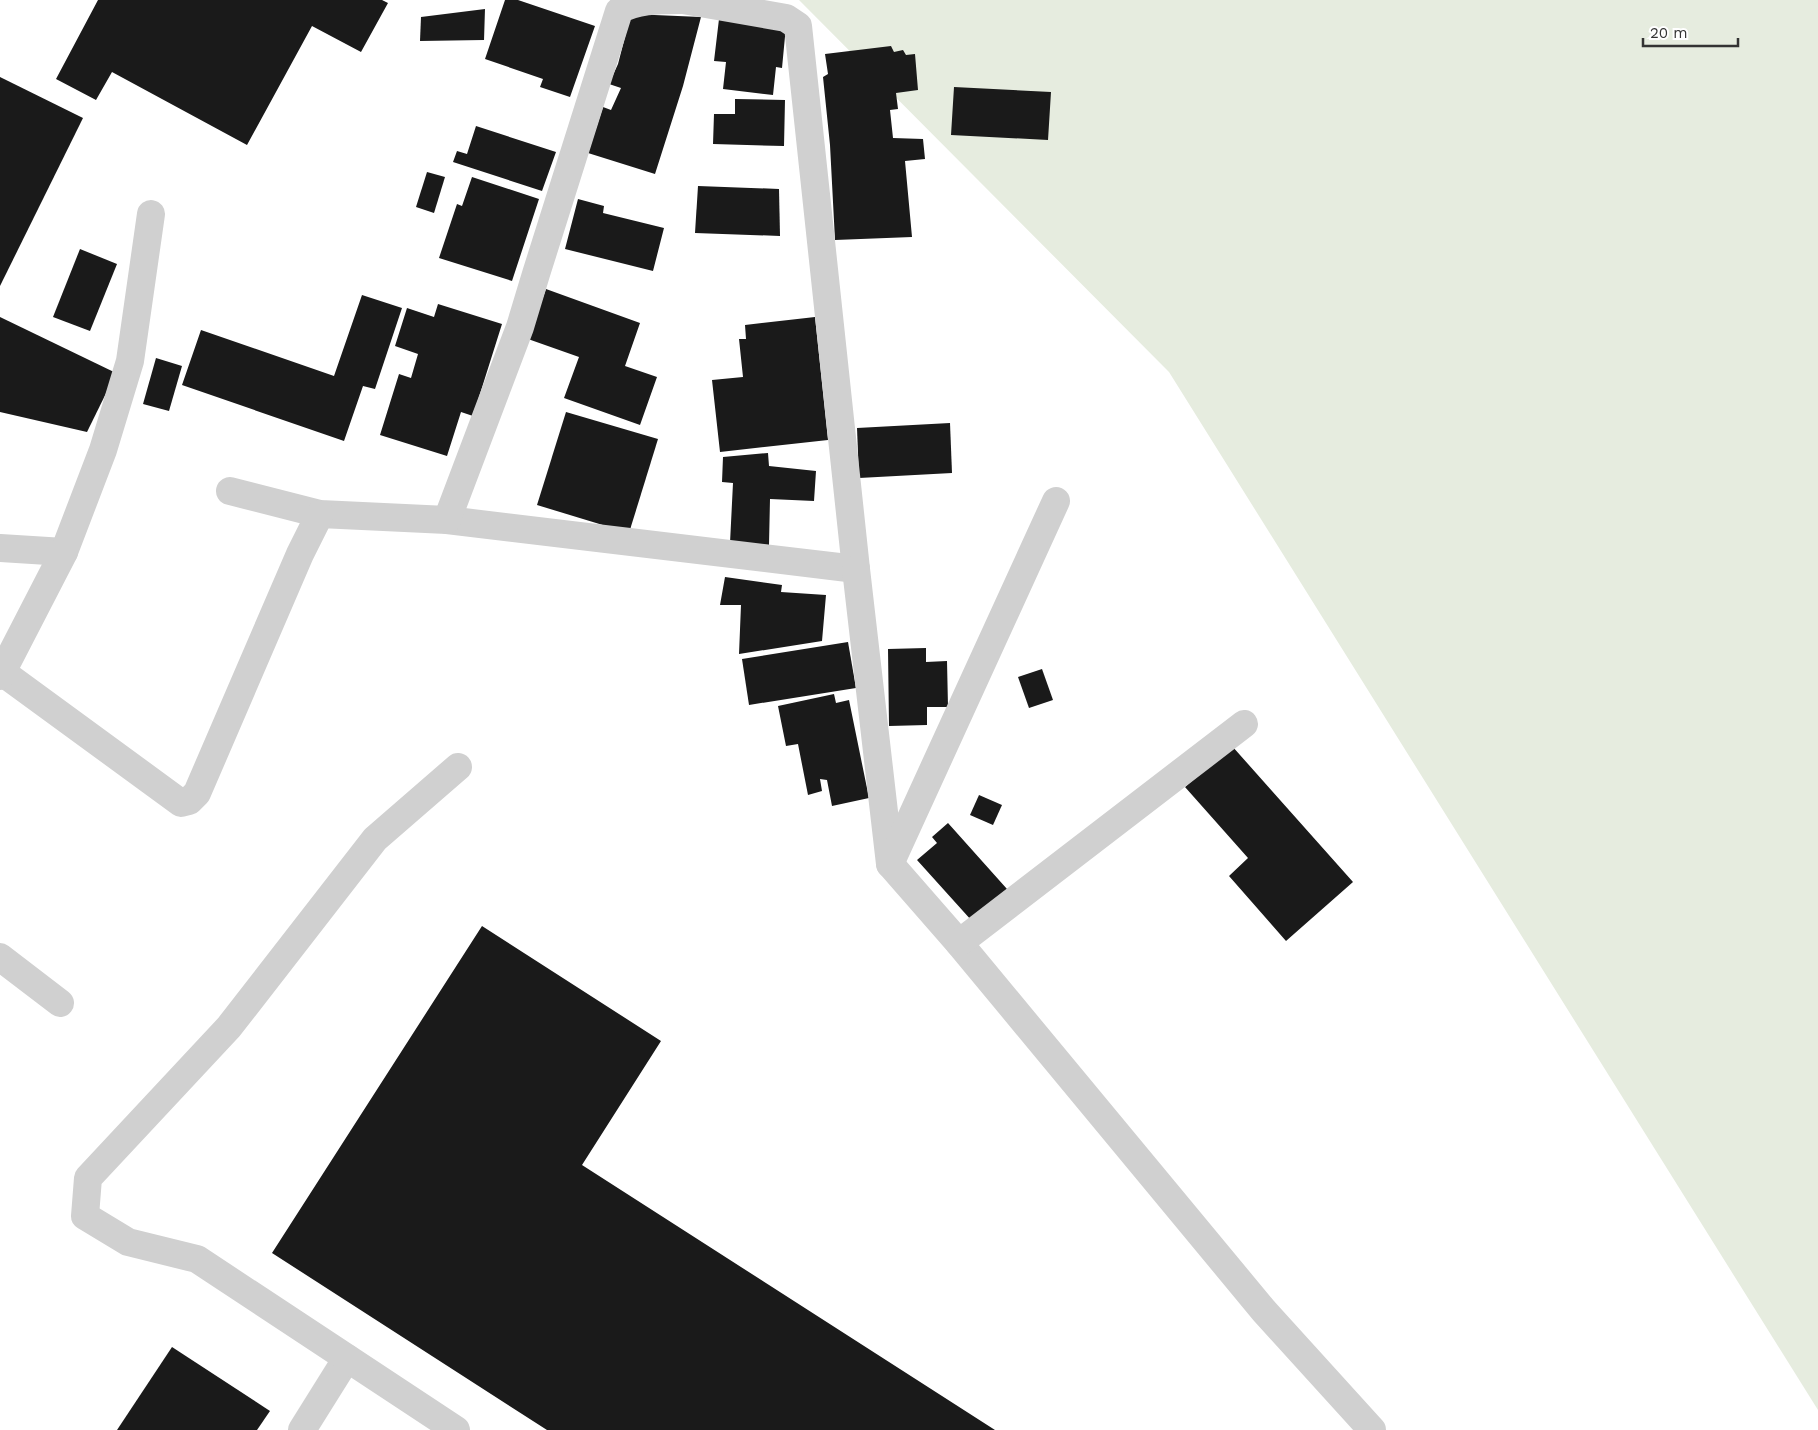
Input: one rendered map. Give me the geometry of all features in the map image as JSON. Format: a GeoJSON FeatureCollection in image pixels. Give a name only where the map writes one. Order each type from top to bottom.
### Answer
{"type":"FeatureCollection","features":[{"type":"Feature","properties":{"kind":"street"},"geometry":{"type":"LineString","coordinates":[[447,520],[520,327],[619,11],[626,4],[635,1],[681,0],[786,18],[798,26],[856,569],[890,864],[959,943],[1264,1311],[1372,1430]]}},
{"type":"Feature","properties":{"kind":"street"},"geometry":{"type":"LineString","coordinates":[[151,214],[130,361],[103,450],[64,552],[1,674],[181,803],[189,801],[197,793],[300,554],[320,514]]}},
{"type":"Feature","properties":{"kind":"street"},"geometry":{"type":"LineString","coordinates":[[230,491],[320,514],[447,520],[856,569]]}},
{"type":"Feature","properties":{"kind":"street"},"geometry":{"type":"LineString","coordinates":[[890,864],[1056,500]]}},
{"type":"Feature","properties":{"kind":"street"},"geometry":{"type":"LineString","coordinates":[[0,548],[64,552]]}},
{"type":"Feature","properties":{"kind":"street"},"geometry":{"type":"LineString","coordinates":[[959,943],[1244,724]]}},
{"type":"Feature","properties":{"kind":"street"},"geometry":{"type":"LineString","coordinates":[[456,1430],[196,1258],[128,1242],[85,1216],[88,1178],[229,1027],[375,839],[458,767]]}},
{"type":"Feature","properties":{"kind":"street"},"geometry":{"type":"LineString","coordinates":[[0,957],[60,1004]]}},
{"type":"Feature","properties":{"kind":"street"},"geometry":{"type":"LineString","coordinates":[[302,1430],[347,1358]]}},
{"type":"Feature","properties":{"kind":"shaded area"},"geometry":{"type":"Polygon","coordinates":[[[799,0],[1818,0],[1818,1410],[1169,372],[799,0]]]}},
{"type":"Feature","properties":{"kind":"building"},"geometry":{"type":"Polygon","coordinates":[[[98,0],[382,0],[388,3],[361,52],[312,26],[247,145],[112,72],[96,100],[56,79],[98,0]]]}},
{"type":"Feature","properties":{"kind":"building"},"geometry":{"type":"Polygon","coordinates":[[[505,0],[518,0],[595,26],[570,97],[540,87],[543,79],[485,59],[505,0]]]}},
{"type":"Feature","properties":{"kind":"building"},"geometry":{"type":"Polygon","coordinates":[[[485,9],[484,40],[420,41],[421,17],[485,9]]]}},
{"type":"Feature","properties":{"kind":"building"},"geometry":{"type":"Polygon","coordinates":[[[631,14],[701,17],[683,86],[655,174],[588,153],[603,107],[611,110],[621,88],[609,84],[618,64],[631,14]]]}},
{"type":"Feature","properties":{"kind":"building"},"geometry":{"type":"Polygon","coordinates":[[[719,19],[786,26],[782,68],[776,67],[773,95],[723,89],[726,62],[714,61],[719,19]]]}},
{"type":"Feature","properties":{"kind":"building"},"geometry":{"type":"Polygon","coordinates":[[[891,46],[894,52],[903,50],[906,55],[915,54],[918,90],[896,93],[898,109],[890,110],[893,138],[923,139],[925,159],[905,161],[912,237],[835,240],[830,145],[823,77],[828,74],[825,54],[891,46]]]}},
{"type":"Feature","properties":{"kind":"building"},"geometry":{"type":"Polygon","coordinates":[[[0,77],[83,118],[0,286],[0,77]]]}},
{"type":"Feature","properties":{"kind":"building"},"geometry":{"type":"Polygon","coordinates":[[[954,87],[1051,92],[1048,140],[951,135],[954,87]]]}},
{"type":"Feature","properties":{"kind":"building"},"geometry":{"type":"Polygon","coordinates":[[[735,99],[785,100],[784,146],[713,144],[714,114],[735,114],[735,99]]]}},
{"type":"Feature","properties":{"kind":"building"},"geometry":{"type":"Polygon","coordinates":[[[476,126],[556,152],[542,191],[453,162],[457,151],[467,154],[476,126]]]}},
{"type":"Feature","properties":{"kind":"building"},"geometry":{"type":"Polygon","coordinates":[[[427,172],[445,177],[434,213],[416,207],[427,172]]]}},
{"type":"Feature","properties":{"kind":"building"},"geometry":{"type":"Polygon","coordinates":[[[472,177],[539,199],[512,281],[439,258],[457,204],[462,206],[472,177]]]}},
{"type":"Feature","properties":{"kind":"building"},"geometry":{"type":"Polygon","coordinates":[[[698,186],[779,189],[780,236],[695,233],[698,186]]]}},
{"type":"Feature","properties":{"kind":"building"},"geometry":{"type":"Polygon","coordinates":[[[578,199],[604,206],[603,213],[664,228],[653,271],[565,249],[578,199]]]}},
{"type":"Feature","properties":{"kind":"building"},"geometry":{"type":"Polygon","coordinates":[[[80,249],[117,264],[90,331],[53,317],[80,249]]]}},
{"type":"Feature","properties":{"kind":"building"},"geometry":{"type":"Polygon","coordinates":[[[546,289],[640,323],[625,366],[657,377],[640,425],[564,398],[579,357],[528,339],[546,289]]]}},
{"type":"Feature","properties":{"kind":"building"},"geometry":{"type":"Polygon","coordinates":[[[362,295],[402,308],[375,389],[363,386],[344,441],[182,385],[201,330],[334,376],[362,295]]]}},
{"type":"Feature","properties":{"kind":"building"},"geometry":{"type":"Polygon","coordinates":[[[438,304],[502,324],[473,416],[461,412],[447,456],[380,435],[399,374],[411,378],[418,354],[395,346],[407,308],[434,317],[438,304]]]}},
{"type":"Feature","properties":{"kind":"building"},"geometry":{"type":"Polygon","coordinates":[[[0,317],[116,373],[87,432],[0,412],[0,317]]]}},
{"type":"Feature","properties":{"kind":"building"},"geometry":{"type":"Polygon","coordinates":[[[815,317],[828,440],[720,452],[712,380],[743,377],[739,339],[746,339],[745,325],[815,317]]]}},
{"type":"Feature","properties":{"kind":"building"},"geometry":{"type":"Polygon","coordinates":[[[156,358],[182,366],[169,411],[143,404],[156,358]]]}},
{"type":"Feature","properties":{"kind":"building"},"geometry":{"type":"Polygon","coordinates":[[[566,412],[658,439],[629,533],[537,505],[566,412]]]}},
{"type":"Feature","properties":{"kind":"building"},"geometry":{"type":"Polygon","coordinates":[[[950,423],[952,473],[859,478],[857,428],[950,423]]]}},
{"type":"Feature","properties":{"kind":"building"},"geometry":{"type":"Polygon","coordinates":[[[768,453],[769,466],[816,471],[814,501],[770,499],[769,545],[730,543],[733,483],[722,482],[723,457],[768,453]]]}},
{"type":"Feature","properties":{"kind":"building"},"geometry":{"type":"Polygon","coordinates":[[[725,577],[782,585],[781,592],[826,595],[822,641],[739,654],[741,605],[720,605],[725,577]]]}},
{"type":"Feature","properties":{"kind":"building"},"geometry":{"type":"Polygon","coordinates":[[[848,642],[856,688],[749,705],[742,659],[848,642]]]}},
{"type":"Feature","properties":{"kind":"building"},"geometry":{"type":"Polygon","coordinates":[[[926,648],[926,662],[947,661],[948,707],[927,707],[927,725],[889,726],[888,649],[926,648]]]}},
{"type":"Feature","properties":{"kind":"building"},"geometry":{"type":"Polygon","coordinates":[[[1042,669],[1053,700],[1029,708],[1018,677],[1042,669]]]}},
{"type":"Feature","properties":{"kind":"building"},"geometry":{"type":"Polygon","coordinates":[[[834,694],[836,703],[849,700],[869,798],[832,806],[827,780],[820,779],[822,791],[808,795],[798,744],[786,746],[778,706],[834,694]]]}},
{"type":"Feature","properties":{"kind":"building"},"geometry":{"type":"Polygon","coordinates":[[[1232,746],[1353,882],[1286,941],[1229,876],[1248,858],[1185,787],[1232,746]]]}},
{"type":"Feature","properties":{"kind":"building"},"geometry":{"type":"Polygon","coordinates":[[[979,795],[1002,805],[993,825],[970,815],[979,795]]]}},
{"type":"Feature","properties":{"kind":"building"},"geometry":{"type":"Polygon","coordinates":[[[948,823],[1007,889],[972,921],[917,860],[937,843],[932,837],[948,823]]]}},
{"type":"Feature","properties":{"kind":"building"},"geometry":{"type":"Polygon","coordinates":[[[482,926],[661,1041],[582,1165],[995,1430],[547,1430],[272,1253],[482,926]]]}},
{"type":"Feature","properties":{"kind":"building"},"geometry":{"type":"Polygon","coordinates":[[[172,1347],[270,1411],[257,1430],[117,1430],[172,1347]]]}}]}
